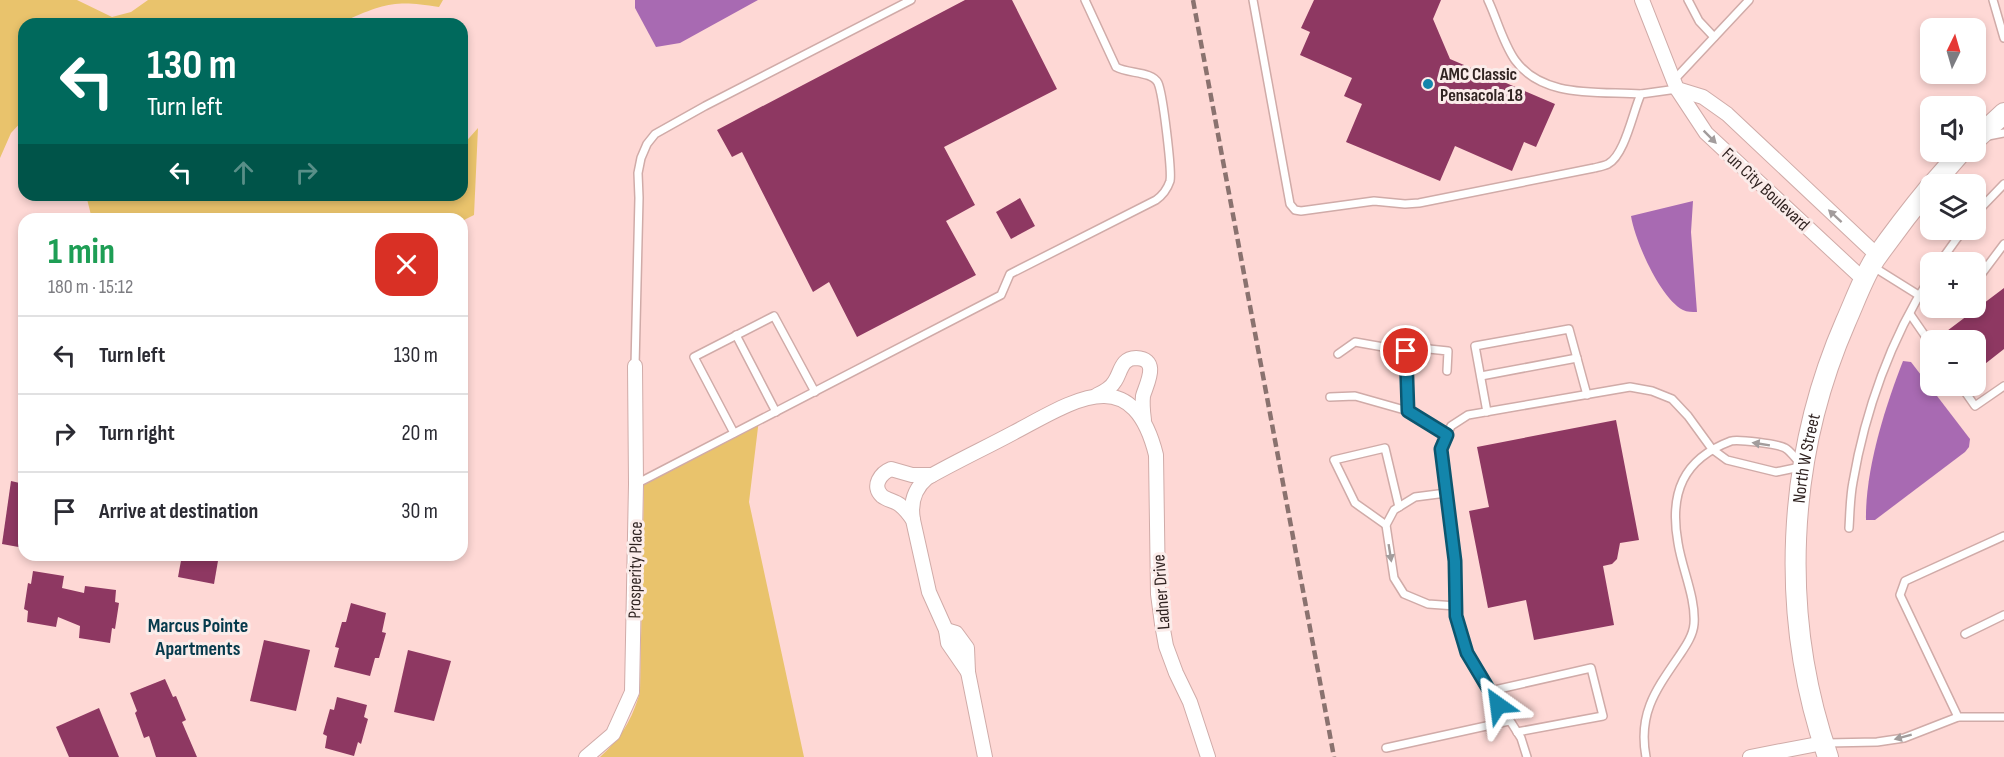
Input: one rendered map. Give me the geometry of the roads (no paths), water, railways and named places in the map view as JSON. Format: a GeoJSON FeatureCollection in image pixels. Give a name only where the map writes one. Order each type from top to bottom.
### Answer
{"type":"FeatureCollection","features":[{"type":"Feature","properties":{"kind":"main road"},"geometry":{"type":"LineString","coordinates":[[1986,129],[2004,113]]}},
{"type":"Feature","properties":{"kind":"main road","name":"North W Street"},"geometry":{"type":"LineString","coordinates":[[1942,174],[1952,162]]}},
{"type":"Feature","properties":{"kind":"main road","name":"North W Street"},"geometry":{"type":"LineString","coordinates":[[1826,750],[1809,687],[1801,644],[1797,600],[1796,544],[1803,467],[1824,380],[1839,339],[1871,268],[1920,202]]}},
{"type":"Feature","properties":{"kind":"street","name":"Fun City Boulevard"},"geometry":{"type":"LineString","coordinates":[[1642,0],[1675,85],[1706,133],[1871,268]]}},
{"type":"Feature","properties":{"kind":"street","name":"Fun City Boulevard"},"geometry":{"type":"LineString","coordinates":[[1675,85],[1703,97],[1727,114],[1871,268]]}},
{"type":"Feature","properties":{"kind":"street","name":"Ladner Drive"},"geometry":{"type":"LineString","coordinates":[[932,476],[1070,403],[1097,396],[1109,389],[1116,381],[1122,365],[1135,358],[1143,360],[1151,371],[1151,377],[1143,396],[1144,421]]}},
{"type":"Feature","properties":{"kind":"street","name":"Prosperity Place"},"geometry":{"type":"LineString","coordinates":[[586,757],[613,734],[632,692],[636,484],[635,366]]}},
{"type":"Feature","properties":{"kind":"street","name":"Ladner Drive"},"geometry":{"type":"LineString","coordinates":[[1097,396],[1113,397],[1124,401],[1136,410],[1151,436],[1156,455],[1158,594],[1166,646],[1190,702],[1208,757]]}},
{"type":"Feature","properties":{"kind":"street"},"geometry":{"type":"LineString","coordinates":[[913,520],[900,505],[882,496],[878,490],[880,476],[891,469],[912,475],[932,476]]}},
{"type":"Feature","properties":{"kind":"street"},"geometry":{"type":"LineString","coordinates":[[932,476],[922,482],[913,497],[911,508],[913,520],[929,592],[946,630],[948,643],[968,672],[985,757]]}},
{"type":"Feature","properties":{"kind":"street"},"geometry":{"type":"LineString","coordinates":[[1750,757],[1826,750]]}},
{"type":"Feature","properties":{"kind":"lane"},"geometry":{"type":"LineString","coordinates":[[635,366],[638,173],[646,144],[655,135],[705,106],[911,0]]}},
{"type":"Feature","properties":{"kind":"lane"},"geometry":{"type":"LineString","coordinates":[[636,484],[1001,295],[1010,274],[1156,200],[1165,193],[1170,180],[1168,141],[1158,83],[1151,76],[1126,72],[1116,67],[1085,0]]}},
{"type":"Feature","properties":{"kind":"lane"},"geometry":{"type":"LineString","coordinates":[[1253,0],[1290,204],[1295,210],[1374,201],[1419,203],[1602,166],[1615,158],[1620,149],[1641,94]]}},
{"type":"Feature","properties":{"kind":"lane"},"geometry":{"type":"LineString","coordinates":[[1488,0],[1514,58],[1532,78],[1564,90],[1641,94],[1675,85],[1714,37],[1749,0]]}},
{"type":"Feature","properties":{"kind":"lane"},"geometry":{"type":"LineString","coordinates":[[1689,0],[1699,21],[1714,37]]}},
{"type":"Feature","properties":{"kind":"lane"},"geometry":{"type":"LineString","coordinates":[[1993,0],[2004,38]]}},
{"type":"Feature","properties":{"kind":"lane"},"geometry":{"type":"LineString","coordinates":[[1986,136],[2004,133]]}},
{"type":"Feature","properties":{"kind":"lane"},"geometry":{"type":"LineString","coordinates":[[1986,203],[2004,184]]}},
{"type":"Feature","properties":{"kind":"lane"},"geometry":{"type":"LineString","coordinates":[[1986,268],[2004,244]]}},
{"type":"Feature","properties":{"kind":"lane"},"geometry":{"type":"LineString","coordinates":[[1849,528],[1852,484],[1861,442],[1889,358],[1920,296],[1871,268]]}},
{"type":"Feature","properties":{"kind":"lane"},"geometry":{"type":"LineString","coordinates":[[1910,314],[1921,330]]}},
{"type":"Feature","properties":{"kind":"lane"},"geometry":{"type":"LineString","coordinates":[[734,433],[694,357],[774,316],[815,392]]}},
{"type":"Feature","properties":{"kind":"lane"},"geometry":{"type":"LineString","coordinates":[[1487,412],[1475,346],[1569,329],[1587,395]]}},
{"type":"Feature","properties":{"kind":"lane"},"geometry":{"type":"LineString","coordinates":[[736,336],[776,412]]}},
{"type":"Feature","properties":{"kind":"lane"},"geometry":{"type":"LineString","coordinates":[[1338,354],[1355,342],[1406,351],[1429,349],[1448,351],[1447,371]]}},
{"type":"Feature","properties":{"kind":"lane"},"geometry":{"type":"LineString","coordinates":[[1406,351],[1408,411]]}},
{"type":"Feature","properties":{"kind":"lane"},"geometry":{"type":"LineString","coordinates":[[1481,376],[1577,358]]}},
{"type":"Feature","properties":{"kind":"lane"},"geometry":{"type":"LineString","coordinates":[[1968,396],[1975,406],[2004,386]]}},
{"type":"Feature","properties":{"kind":"lane"},"geometry":{"type":"LineString","coordinates":[[1527,757],[1517,732],[1467,653],[1456,616],[1455,561],[1441,449],[1451,426],[1468,415],[1630,387],[1652,391],[1672,399],[1712,448],[1727,460],[1776,472],[1803,467]]}},
{"type":"Feature","properties":{"kind":"lane"},"geometry":{"type":"LineString","coordinates":[[1330,397],[1355,396],[1408,411],[1447,435]]}},
{"type":"Feature","properties":{"kind":"lane"},"geometry":{"type":"LineString","coordinates":[[1646,757],[1642,738],[1651,699],[1688,643],[1694,624],[1690,594],[1678,543],[1676,519],[1677,494],[1691,466],[1712,448],[1736,440],[1785,447],[1803,467]]}},
{"type":"Feature","properties":{"kind":"lane"},"geometry":{"type":"LineString","coordinates":[[1386,525],[1355,503],[1334,460],[1385,448],[1399,507]]}},
{"type":"Feature","properties":{"kind":"lane"},"geometry":{"type":"LineString","coordinates":[[1446,493],[1415,497],[1394,510],[1386,525],[1394,578],[1404,594],[1428,604],[1456,606]]}},
{"type":"Feature","properties":{"kind":"lane"},"geometry":{"type":"LineString","coordinates":[[1958,717],[1900,595],[1905,581],[2004,536]]}},
{"type":"Feature","properties":{"kind":"lane"},"geometry":{"type":"LineString","coordinates":[[1965,634],[2004,615]]}},
{"type":"Feature","properties":{"kind":"lane"},"geometry":{"type":"LineString","coordinates":[[1490,691],[1591,668],[1603,716],[1517,732]]}},
{"type":"Feature","properties":{"kind":"lane"},"geometry":{"type":"LineString","coordinates":[[1826,750],[1904,738],[1958,717],[2004,717]]}},
{"type":"Feature","properties":{"kind":"lane"},"geometry":{"type":"LineString","coordinates":[[1386,748],[1509,721]]}},
{"type":"Feature","properties":{"kind":"railway"},"geometry":{"type":"LineString","coordinates":[[1193,0],[1334,757]]}},
{"type":"Feature","properties":{"kind":"place","name":"AMC Classic Pensacola 18"},"geometry":{"type":"Point","coordinates":[1428,84]}},
{"type":"Feature","properties":{"kind":"district","name":"Marcus Pointe Apartments"},"geometry":{"type":"Point","coordinates":[198,636]}}]}
